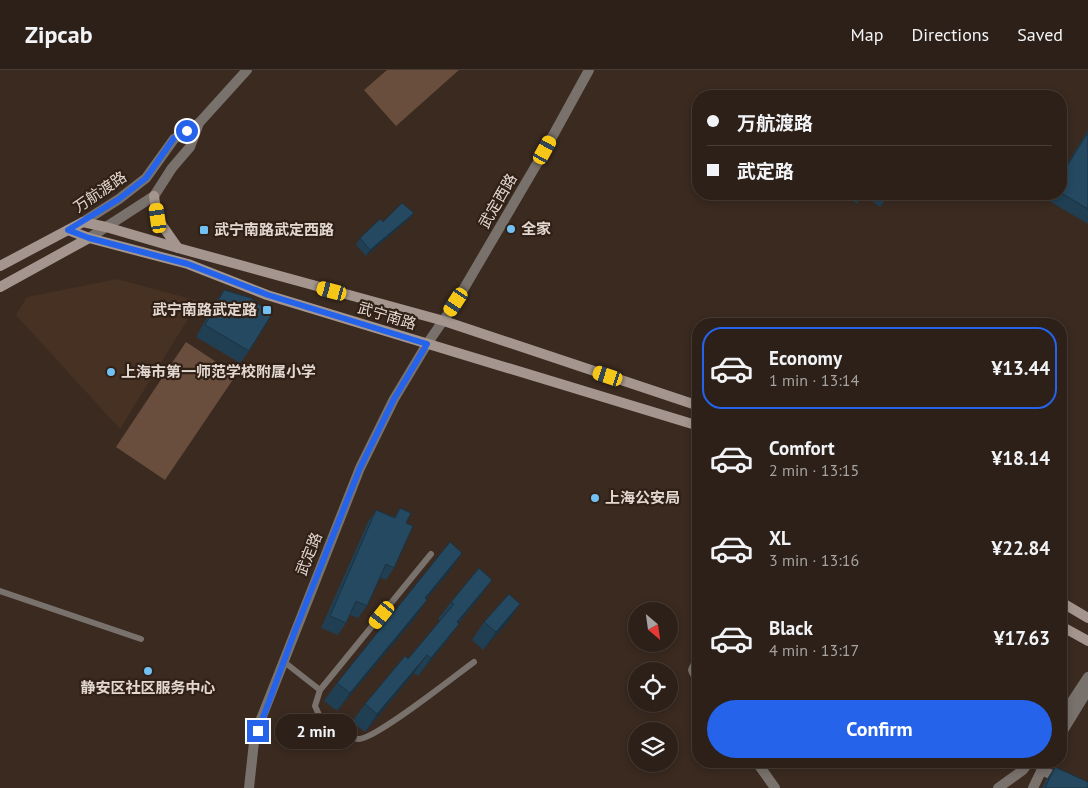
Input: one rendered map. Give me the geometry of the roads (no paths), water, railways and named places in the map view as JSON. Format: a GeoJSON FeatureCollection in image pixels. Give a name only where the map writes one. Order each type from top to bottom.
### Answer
{"type":"FeatureCollection","features":[{"type":"Feature","properties":{"kind":"main road"},"geometry":{"type":"LineString","coordinates":[[154,196],[158,218],[178,248]]}},
{"type":"Feature","properties":{"kind":"main road","name":"武宁南路"},"geometry":{"type":"LineString","coordinates":[[83,222],[444,321],[692,404]]}},
{"type":"Feature","properties":{"kind":"main road","name":"万航渡路"},"geometry":{"type":"LineString","coordinates":[[0,266],[83,222]]}},
{"type":"Feature","properties":{"kind":"main road","name":"武宁南路"},"geometry":{"type":"LineString","coordinates":[[68,230],[89,238],[188,264],[268,295],[692,424]]}},
{"type":"Feature","properties":{"kind":"main road","name":"万航渡路"},"geometry":{"type":"LineString","coordinates":[[0,287],[89,238]]}},
{"type":"Feature","properties":{"kind":"main road"},"geometry":{"type":"LineString","coordinates":[[1067,606],[1088,618]]}},
{"type":"Feature","properties":{"kind":"main road"},"geometry":{"type":"LineString","coordinates":[[1067,629],[1088,641]]}},
{"type":"Feature","properties":{"kind":"street","name":"万航渡路"},"geometry":{"type":"LineString","coordinates":[[83,222],[119,199],[146,178],[174,138],[199,123],[247,70]]}},
{"type":"Feature","properties":{"kind":"street","name":"武定西路"},"geometry":{"type":"LineString","coordinates":[[427,344],[444,321],[590,70]]}},
{"type":"Feature","properties":{"kind":"street","name":"万航渡路"},"geometry":{"type":"LineString","coordinates":[[89,238],[154,196],[172,168],[190,147],[199,123]]}},
{"type":"Feature","properties":{"kind":"street","name":"武定路"},"geometry":{"type":"LineString","coordinates":[[249,788],[254,742],[261,719],[363,460],[394,399],[427,344]]}},
{"type":"Feature","properties":{"kind":"street"},"geometry":{"type":"LineString","coordinates":[[1067,709],[1088,677]]}},
{"type":"Feature","properties":{"kind":"street"},"geometry":{"type":"LineString","coordinates":[[1067,724],[1088,690]]}},
{"type":"Feature","properties":{"kind":"street"},"geometry":{"type":"LineString","coordinates":[[761,768],[774,788]]}},
{"type":"Feature","properties":{"kind":"street"},"geometry":{"type":"LineString","coordinates":[[998,788],[1025,768]]}},
{"type":"Feature","properties":{"kind":"street"},"geometry":{"type":"LineString","coordinates":[[1033,788],[1043,768]]}},
{"type":"Feature","properties":{"kind":"street"},"geometry":{"type":"LineString","coordinates":[[1047,768],[1082,788]]}},
{"type":"Feature","properties":{"kind":"lane"},"geometry":{"type":"LineString","coordinates":[[432,554],[320,690],[315,706],[322,721],[348,737],[360,739],[385,727],[474,662]]}},
{"type":"Feature","properties":{"kind":"lane"},"geometry":{"type":"LineString","coordinates":[[0,591],[141,639]]}},
{"type":"Feature","properties":{"kind":"lane"},"geometry":{"type":"LineString","coordinates":[[283,661],[320,690]]}},
{"type":"Feature","properties":{"kind":"place","name":"全家"},"geometry":{"type":"Point","coordinates":[511,229]}},
{"type":"Feature","properties":{"kind":"place","name":"武宁南路武定西路"},"geometry":{"type":"Point","coordinates":[204,230]}},
{"type":"Feature","properties":{"kind":"place","name":"武宁南路武定路"},"geometry":{"type":"Point","coordinates":[267,310]}},
{"type":"Feature","properties":{"kind":"place","name":"上海市第一师范学校附属小学"},"geometry":{"type":"Point","coordinates":[111,372]}},
{"type":"Feature","properties":{"kind":"place","name":"上海公安局"},"geometry":{"type":"Point","coordinates":[595,498]}},
{"type":"Feature","properties":{"kind":"place","name":"静安区社区服务中心"},"geometry":{"type":"Point","coordinates":[148,671]}}]}
